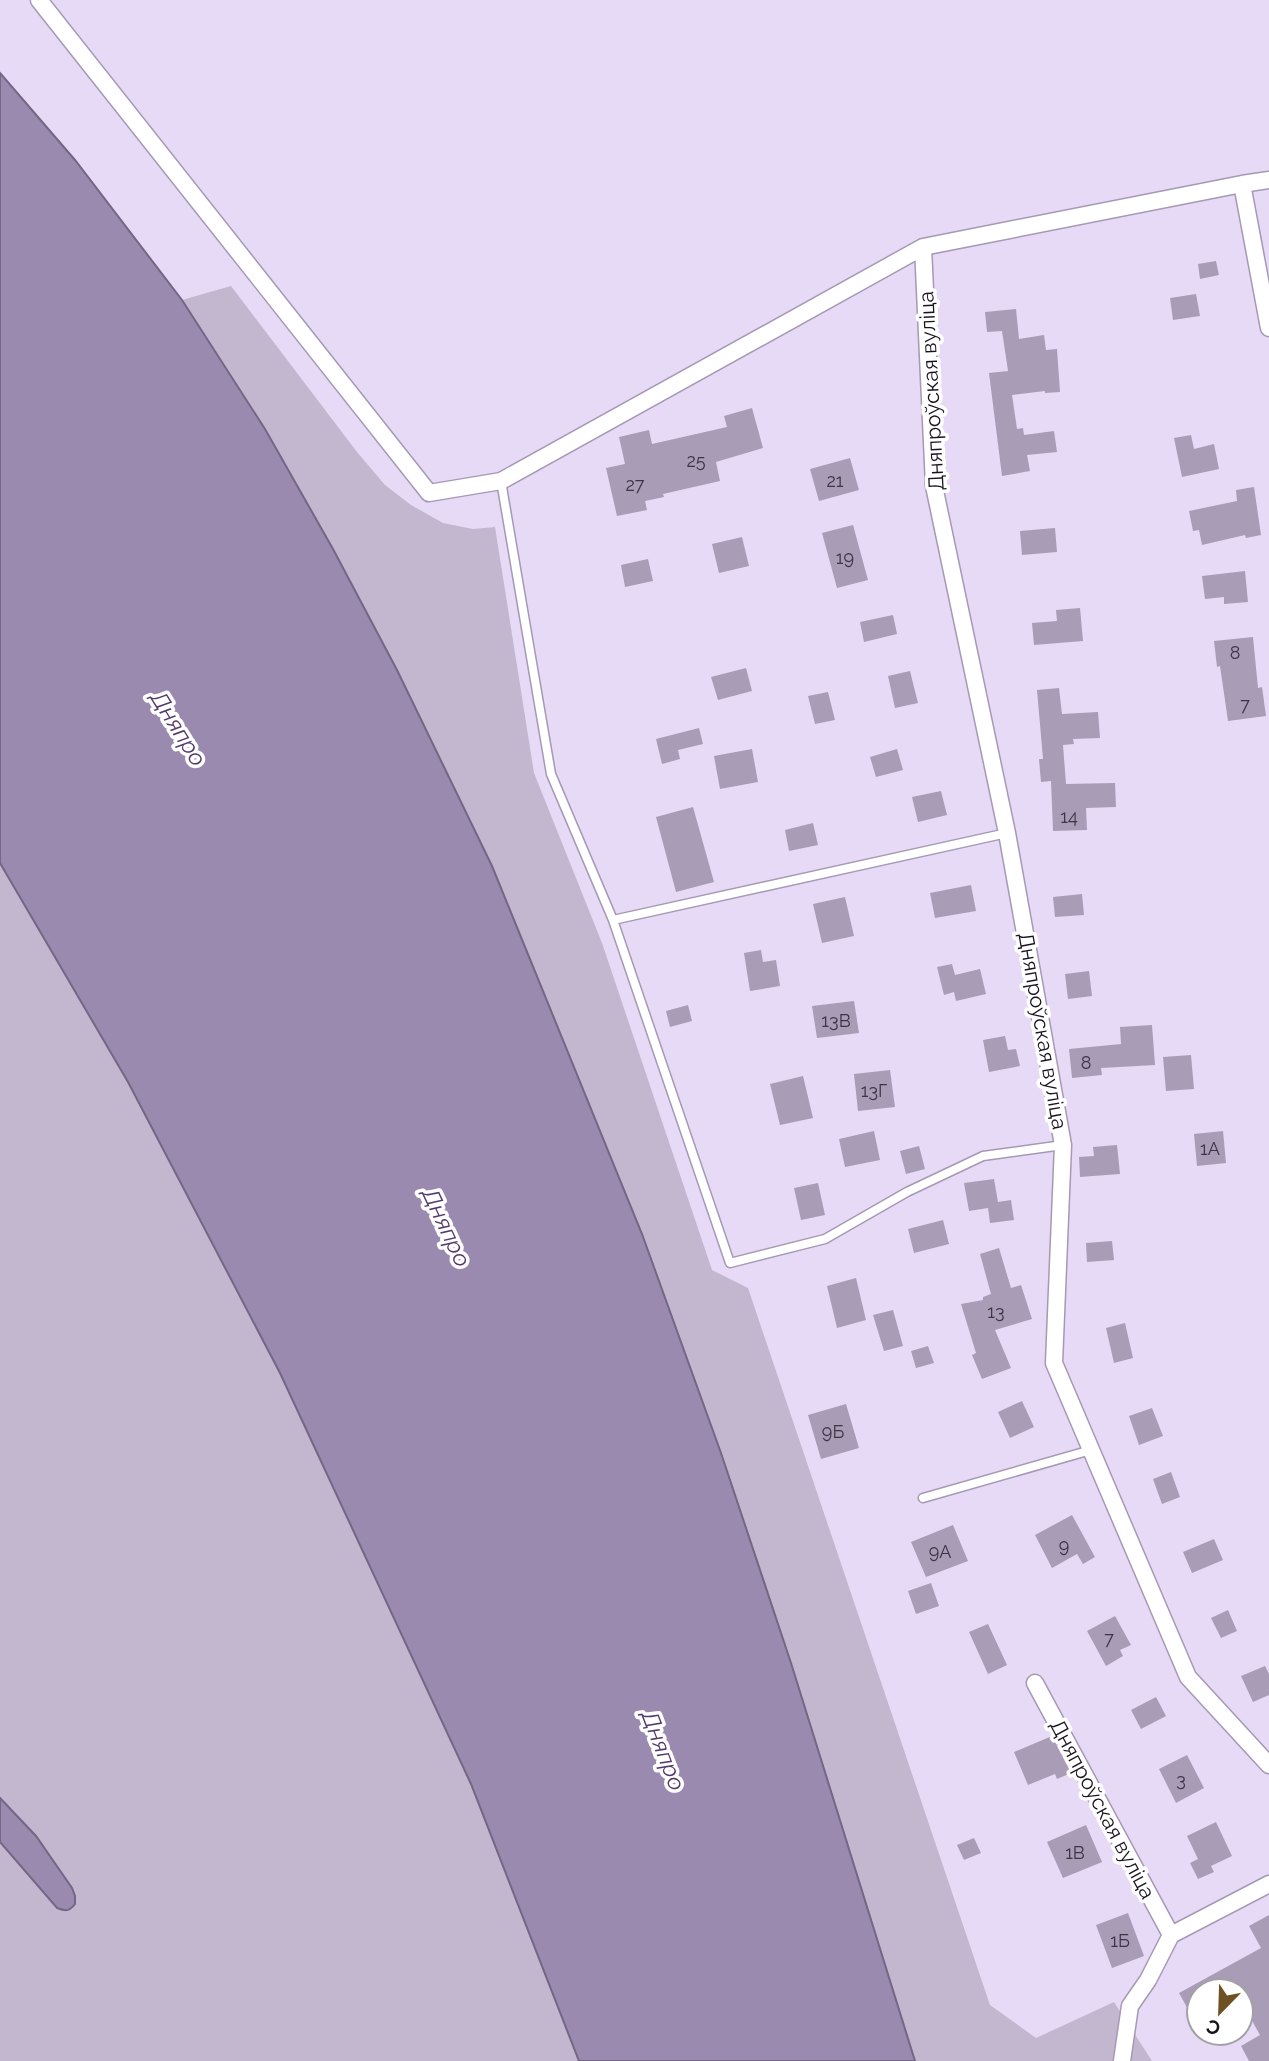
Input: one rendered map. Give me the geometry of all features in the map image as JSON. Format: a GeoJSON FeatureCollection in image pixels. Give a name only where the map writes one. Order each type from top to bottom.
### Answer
{"type":"FeatureCollection","features":[{"type":"Feature","properties":{"kind":"street"},"geometry":{"type":"LineString","coordinates":[[40,0],[429,493],[501,481],[923,247],[1269,180]]}},
{"type":"Feature","properties":{"kind":"street"},"geometry":{"type":"LineString","coordinates":[[1241,184],[1269,328]]}},
{"type":"Feature","properties":{"kind":"street","name":"Дняпроўская вуліца"},"geometry":{"type":"LineString","coordinates":[[923,247],[934,486],[1007,833],[1063,1145],[1054,1363],[1188,1677],[1269,1765]]}},
{"type":"Feature","properties":{"kind":"street","name":"Дняпроўская вуліца"},"geometry":{"type":"LineString","coordinates":[[1035,1683],[1171,1935]]}},
{"type":"Feature","properties":{"kind":"street"},"geometry":{"type":"LineString","coordinates":[[1122,2061],[1130,2006],[1148,1980],[1171,1935],[1269,1884]]}},
{"type":"Feature","properties":{"kind":"lane"},"geometry":{"type":"LineString","coordinates":[[501,481],[551,774],[613,920],[730,1263],[825,1239],[906,1192],[983,1156],[1063,1145]]}},
{"type":"Feature","properties":{"kind":"lane"},"geometry":{"type":"LineString","coordinates":[[613,920],[1007,833]]}},
{"type":"Feature","properties":{"kind":"lane"},"geometry":{"type":"LineString","coordinates":[[923,1498],[1091,1450]]}},
{"type":"Feature","properties":{"kind":"shaded area"},"geometry":{"type":"Polygon","coordinates":[[[231,286],[385,485],[411,505],[443,523],[473,529],[495,527],[534,773],[602,943],[712,1270],[748,1288],[990,2005],[1036,2038],[1114,2002],[1152,2061],[915,2061],[791,1663],[721,1453],[642,1234],[492,866],[397,670],[333,549],[265,429],[182,300],[231,286]]]}},
{"type":"Feature","properties":{"kind":"shaded area"},"geometry":{"type":"Polygon","coordinates":[[[0,863],[128,1082],[280,1373],[471,1784],[579,2061],[0,2061],[0,863]]]}},
{"type":"Feature","properties":{"kind":"water","name":"Дняпро"},"geometry":{"type":"Polygon","coordinates":[[[0,73],[75,160],[182,300],[265,429],[397,670],[492,866],[642,1234],[721,1453],[791,1663],[915,2061],[579,2061],[471,1784],[280,1373],[128,1082],[0,863],[0,73]]]}},
{"type":"Feature","properties":{"kind":"water"},"geometry":{"type":"Polygon","coordinates":[[[0,1798],[36,1836],[72,1888],[75,1904],[69,1910],[57,1908],[0,1842],[0,1798]]]}},
{"type":"Feature","properties":{"kind":"building"},"geometry":{"type":"Polygon","coordinates":[[[1216,261],[1219,275],[1200,279],[1198,264],[1216,261]]]}},
{"type":"Feature","properties":{"kind":"building"},"geometry":{"type":"Polygon","coordinates":[[[1196,294],[1200,316],[1173,320],[1170,298],[1196,294]]]}},
{"type":"Feature","properties":{"kind":"building"},"geometry":{"type":"Polygon","coordinates":[[[1016,309],[1019,339],[1044,335],[1046,350],[1057,349],[1060,392],[1012,395],[1017,429],[1023,428],[1024,435],[1054,431],[1057,452],[1027,455],[1030,471],[1002,476],[989,373],[1008,371],[1002,331],[987,332],[985,312],[1016,309]]]}},
{"type":"Feature","properties":{"kind":"building"},"geometry":{"type":"Polygon","coordinates":[[[752,408],[763,448],[716,462],[720,481],[663,494],[664,497],[645,501],[647,510],[617,516],[606,468],[625,464],[619,437],[649,430],[652,444],[727,427],[724,416],[752,408]]]}},
{"type":"Feature","properties":{"kind":"building"},"geometry":{"type":"Polygon","coordinates":[[[1191,435],[1194,449],[1214,444],[1219,469],[1182,477],[1174,438],[1191,435]]]}},
{"type":"Feature","properties":{"kind":"building"},"geometry":{"type":"Polygon","coordinates":[[[850,458],[859,490],[819,501],[810,469],[850,458]]]}},
{"type":"Feature","properties":{"kind":"building"},"geometry":{"type":"Polygon","coordinates":[[[1254,487],[1261,535],[1246,538],[1245,535],[1202,545],[1199,530],[1193,531],[1189,511],[1237,501],[1236,490],[1254,487]]]}},
{"type":"Feature","properties":{"kind":"building"},"geometry":{"type":"Polygon","coordinates":[[[853,525],[868,580],[837,588],[822,533],[853,525]]]}},
{"type":"Feature","properties":{"kind":"building"},"geometry":{"type":"Polygon","coordinates":[[[1055,528],[1057,552],[1022,555],[1020,531],[1055,528]]]}},
{"type":"Feature","properties":{"kind":"building"},"geometry":{"type":"Polygon","coordinates":[[[742,537],[749,566],[719,573],[712,544],[742,537]]]}},
{"type":"Feature","properties":{"kind":"building"},"geometry":{"type":"Polygon","coordinates":[[[648,559],[653,581],[625,587],[621,565],[648,559]]]}},
{"type":"Feature","properties":{"kind":"building"},"geometry":{"type":"Polygon","coordinates":[[[1245,571],[1248,602],[1224,604],[1224,597],[1205,599],[1202,576],[1245,571]]]}},
{"type":"Feature","properties":{"kind":"building"},"geometry":{"type":"Polygon","coordinates":[[[1080,608],[1083,641],[1034,645],[1032,623],[1057,621],[1056,610],[1080,608]]]}},
{"type":"Feature","properties":{"kind":"building"},"geometry":{"type":"Polygon","coordinates":[[[893,615],[897,634],[864,642],[860,622],[893,615]]]}},
{"type":"Feature","properties":{"kind":"building"},"geometry":{"type":"Polygon","coordinates":[[[1253,637],[1258,688],[1262,687],[1266,716],[1228,721],[1214,641],[1253,637]]]}},
{"type":"Feature","properties":{"kind":"building"},"geometry":{"type":"Polygon","coordinates":[[[746,668],[752,691],[718,700],[711,677],[746,668]]]}},
{"type":"Feature","properties":{"kind":"building"},"geometry":{"type":"Polygon","coordinates":[[[910,671],[918,703],[895,708],[888,676],[910,671]]]}},
{"type":"Feature","properties":{"kind":"building"},"geometry":{"type":"Polygon","coordinates":[[[1059,688],[1062,714],[1098,712],[1100,738],[1073,739],[1074,744],[1063,745],[1066,784],[1115,783],[1116,807],[1086,808],[1087,830],[1053,831],[1051,781],[1041,782],[1039,759],[1043,759],[1037,690],[1059,688]]]}},
{"type":"Feature","properties":{"kind":"building"},"geometry":{"type":"Polygon","coordinates":[[[828,692],[835,720],[815,724],[808,696],[828,692]]]}},
{"type":"Feature","properties":{"kind":"building"},"geometry":{"type":"Polygon","coordinates":[[[699,728],[703,744],[678,750],[680,759],[662,764],[656,739],[699,728]]]}},
{"type":"Feature","properties":{"kind":"building"},"geometry":{"type":"Polygon","coordinates":[[[752,749],[758,782],[720,789],[714,756],[752,749]]]}},
{"type":"Feature","properties":{"kind":"building"},"geometry":{"type":"Polygon","coordinates":[[[897,749],[903,770],[876,777],[870,757],[897,749]]]}},
{"type":"Feature","properties":{"kind":"building"},"geometry":{"type":"Polygon","coordinates":[[[941,791],[947,815],[918,822],[912,797],[941,791]]]}},
{"type":"Feature","properties":{"kind":"building"},"geometry":{"type":"Polygon","coordinates":[[[693,807],[714,882],[676,892],[656,817],[693,807]]]}},
{"type":"Feature","properties":{"kind":"building"},"geometry":{"type":"Polygon","coordinates":[[[813,823],[818,845],[789,851],[785,830],[813,823]]]}},
{"type":"Feature","properties":{"kind":"building"},"geometry":{"type":"Polygon","coordinates":[[[971,885],[976,911],[935,918],[930,893],[971,885]]]}},
{"type":"Feature","properties":{"kind":"building"},"geometry":{"type":"Polygon","coordinates":[[[1082,894],[1084,915],[1055,917],[1053,897],[1082,894]]]}},
{"type":"Feature","properties":{"kind":"building"},"geometry":{"type":"Polygon","coordinates":[[[845,897],[854,936],[822,943],[813,904],[845,897]]]}},
{"type":"Feature","properties":{"kind":"building"},"geometry":{"type":"Polygon","coordinates":[[[761,950],[763,962],[776,960],[780,986],[750,991],[744,953],[761,950]]]}},
{"type":"Feature","properties":{"kind":"building"},"geometry":{"type":"Polygon","coordinates":[[[952,964],[955,975],[980,969],[986,994],[956,1001],[954,992],[944,995],[937,967],[952,964]]]}},
{"type":"Feature","properties":{"kind":"building"},"geometry":{"type":"Polygon","coordinates":[[[1089,971],[1092,996],[1068,999],[1065,974],[1089,971]]]}},
{"type":"Feature","properties":{"kind":"building"},"geometry":{"type":"Polygon","coordinates":[[[854,1001],[859,1033],[817,1038],[812,1006],[854,1001]]]}},
{"type":"Feature","properties":{"kind":"building"},"geometry":{"type":"Polygon","coordinates":[[[688,1005],[692,1021],[670,1027],[666,1011],[688,1005]]]}},
{"type":"Feature","properties":{"kind":"building"},"geometry":{"type":"Polygon","coordinates":[[[1152,1025],[1155,1065],[1101,1068],[1102,1075],[1072,1078],[1069,1049],[1121,1044],[1120,1027],[1152,1025]]]}},
{"type":"Feature","properties":{"kind":"building"},"geometry":{"type":"Polygon","coordinates":[[[1005,1036],[1008,1050],[1016,1049],[1020,1066],[989,1072],[983,1040],[1005,1036]]]}},
{"type":"Feature","properties":{"kind":"building"},"geometry":{"type":"Polygon","coordinates":[[[1191,1055],[1194,1089],[1166,1091],[1163,1057],[1191,1055]]]}},
{"type":"Feature","properties":{"kind":"building"},"geometry":{"type":"Polygon","coordinates":[[[890,1070],[895,1107],[858,1111],[854,1074],[890,1070]]]}},
{"type":"Feature","properties":{"kind":"building"},"geometry":{"type":"Polygon","coordinates":[[[803,1076],[813,1118],[780,1125],[770,1084],[803,1076]]]}},
{"type":"Feature","properties":{"kind":"building"},"geometry":{"type":"Polygon","coordinates":[[[874,1131],[880,1160],[845,1167],[839,1139],[874,1131]]]}},
{"type":"Feature","properties":{"kind":"building"},"geometry":{"type":"Polygon","coordinates":[[[1223,1131],[1226,1163],[1197,1166],[1194,1134],[1223,1131]]]}},
{"type":"Feature","properties":{"kind":"building"},"geometry":{"type":"Polygon","coordinates":[[[1117,1145],[1120,1174],[1080,1177],[1079,1157],[1094,1156],[1093,1147],[1117,1145]]]}},
{"type":"Feature","properties":{"kind":"building"},"geometry":{"type":"Polygon","coordinates":[[[919,1146],[925,1169],[906,1174],[900,1151],[919,1146]]]}},
{"type":"Feature","properties":{"kind":"building"},"geometry":{"type":"Polygon","coordinates":[[[994,1179],[998,1202],[1011,1200],[1014,1220],[990,1223],[988,1208],[969,1211],[964,1183],[994,1179]]]}},
{"type":"Feature","properties":{"kind":"building"},"geometry":{"type":"Polygon","coordinates":[[[818,1183],[825,1215],[801,1220],[794,1188],[818,1183]]]}},
{"type":"Feature","properties":{"kind":"building"},"geometry":{"type":"Polygon","coordinates":[[[943,1220],[949,1244],[914,1253],[908,1229],[943,1220]]]}},
{"type":"Feature","properties":{"kind":"building"},"geometry":{"type":"Polygon","coordinates":[[[1112,1241],[1114,1260],[1087,1262],[1086,1243],[1112,1241]]]}},
{"type":"Feature","properties":{"kind":"building"},"geometry":{"type":"Polygon","coordinates":[[[999,1248],[1011,1288],[1021,1285],[1032,1319],[995,1330],[1011,1368],[982,1379],[972,1355],[976,1353],[961,1304],[983,1300],[983,1297],[991,1294],[980,1254],[999,1248]]]}},
{"type":"Feature","properties":{"kind":"building"},"geometry":{"type":"Polygon","coordinates":[[[856,1278],[866,1320],[837,1328],[827,1286],[856,1278]]]}},
{"type":"Feature","properties":{"kind":"building"},"geometry":{"type":"Polygon","coordinates":[[[893,1310],[903,1346],[884,1351],[873,1315],[893,1310]]]}},
{"type":"Feature","properties":{"kind":"building"},"geometry":{"type":"Polygon","coordinates":[[[1125,1323],[1133,1358],[1114,1363],[1106,1328],[1125,1323]]]}},
{"type":"Feature","properties":{"kind":"building"},"geometry":{"type":"Polygon","coordinates":[[[928,1346],[934,1363],[916,1368],[911,1351],[928,1346]]]}},
{"type":"Feature","properties":{"kind":"building"},"geometry":{"type":"Polygon","coordinates":[[[1022,1401],[1034,1427],[1010,1438],[998,1412],[1022,1401]]]}},
{"type":"Feature","properties":{"kind":"building"},"geometry":{"type":"Polygon","coordinates":[[[846,1404],[859,1448],[821,1459],[808,1415],[846,1404]]]}},
{"type":"Feature","properties":{"kind":"building"},"geometry":{"type":"Polygon","coordinates":[[[1152,1408],[1163,1436],[1139,1445],[1129,1416],[1152,1408]]]}},
{"type":"Feature","properties":{"kind":"building"},"geometry":{"type":"Polygon","coordinates":[[[1171,1472],[1180,1497],[1162,1504],[1153,1479],[1171,1472]]]}},
{"type":"Feature","properties":{"kind":"building"},"geometry":{"type":"Polygon","coordinates":[[[1072,1515],[1095,1557],[1083,1564],[1077,1554],[1052,1568],[1035,1535],[1072,1515]]]}},
{"type":"Feature","properties":{"kind":"building"},"geometry":{"type":"Polygon","coordinates":[[[953,1525],[968,1561],[926,1577],[911,1542],[953,1525]]]}},
{"type":"Feature","properties":{"kind":"building"},"geometry":{"type":"Polygon","coordinates":[[[1214,1539],[1223,1560],[1192,1573],[1183,1552],[1214,1539]]]}},
{"type":"Feature","properties":{"kind":"building"},"geometry":{"type":"Polygon","coordinates":[[[931,1583],[939,1606],[916,1614],[908,1591],[931,1583]]]}},
{"type":"Feature","properties":{"kind":"building"},"geometry":{"type":"Polygon","coordinates":[[[1228,1610],[1237,1631],[1221,1638],[1211,1618],[1228,1610]]]}},
{"type":"Feature","properties":{"kind":"building"},"geometry":{"type":"Polygon","coordinates":[[[1115,1616],[1131,1645],[1120,1650],[1123,1656],[1106,1666],[1087,1631],[1115,1616]]]}},
{"type":"Feature","properties":{"kind":"building"},"geometry":{"type":"Polygon","coordinates":[[[988,1624],[1007,1665],[988,1674],[969,1632],[988,1624]]]}},
{"type":"Feature","properties":{"kind":"building"},"geometry":{"type":"Polygon","coordinates":[[[1265,1666],[1269,1674],[1269,1695],[1253,1702],[1241,1676],[1265,1666]]]}},
{"type":"Feature","properties":{"kind":"building"},"geometry":{"type":"Polygon","coordinates":[[[1156,1697],[1166,1716],[1141,1729],[1131,1710],[1156,1697]]]}},
{"type":"Feature","properties":{"kind":"building"},"geometry":{"type":"Polygon","coordinates":[[[1052,1736],[1071,1773],[1057,1779],[1055,1774],[1028,1785],[1014,1752],[1052,1736]]]}},
{"type":"Feature","properties":{"kind":"building"},"geometry":{"type":"Polygon","coordinates":[[[1187,1755],[1204,1788],[1176,1803],[1159,1769],[1187,1755]]]}},
{"type":"Feature","properties":{"kind":"building"},"geometry":{"type":"Polygon","coordinates":[[[1216,1822],[1232,1856],[1211,1866],[1214,1872],[1198,1879],[1190,1863],[1198,1859],[1187,1836],[1216,1822]]]}},
{"type":"Feature","properties":{"kind":"building"},"geometry":{"type":"Polygon","coordinates":[[[1086,1825],[1102,1862],[1063,1878],[1047,1842],[1086,1825]]]}},
{"type":"Feature","properties":{"kind":"building"},"geometry":{"type":"Polygon","coordinates":[[[974,1838],[981,1853],[964,1860],[957,1845],[974,1838]]]}},
{"type":"Feature","properties":{"kind":"building"},"geometry":{"type":"Polygon","coordinates":[[[1128,1913],[1144,1956],[1112,1968],[1096,1925],[1128,1913]]]}},
{"type":"Feature","properties":{"kind":"building"},"geometry":{"type":"Polygon","coordinates":[[[1269,1915],[1269,2061],[1249,2061],[1242,2047],[1255,2047],[1255,2038],[1260,2035],[1255,2026],[1255,1977],[1208,1977],[1261,1948],[1249,1926],[1269,1915]]]}},
{"type":"Feature","properties":{"kind":"building"},"geometry":{"type":"Polygon","coordinates":[[[1185,1990],[1185,2004],[1179,1993],[1185,1990]]]}}]}
